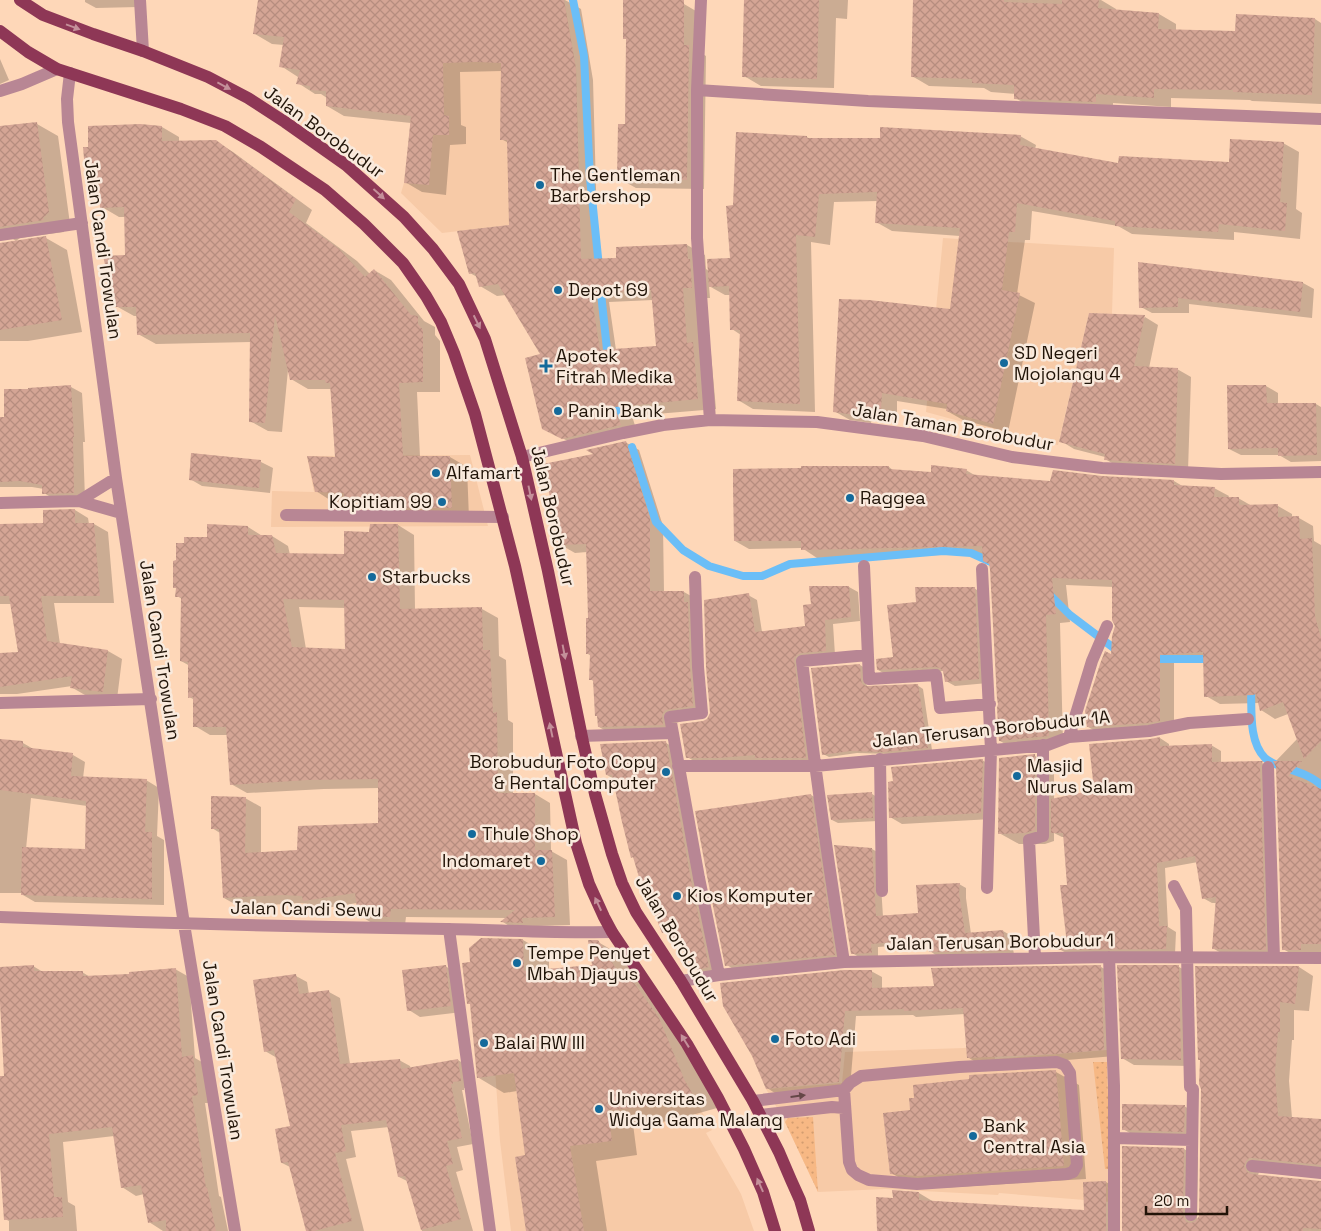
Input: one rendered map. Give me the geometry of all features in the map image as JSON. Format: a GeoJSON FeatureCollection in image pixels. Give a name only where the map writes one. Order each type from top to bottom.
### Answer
{"type":"FeatureCollection","features":[{"type":"Feature","properties":{"kind":"main road","name":"Jalan Borobudur"},"geometry":{"type":"LineString","coordinates":[[25,2],[43,15],[144,51],[208,77],[248,98],[285,122],[346,166],[404,217],[433,249],[459,284],[485,339],[522,457],[548,570],[581,736],[595,794],[622,883],[636,912],[681,981],[753,1101],[779,1152],[794,1187],[809,1231]]}},
{"type":"Feature","properties":{"kind":"main road"},"geometry":{"type":"LineString","coordinates":[[1,33],[57,69],[181,109],[225,126],[261,147],[325,190],[364,224],[403,263],[426,296],[454,353],[476,414],[515,566],[576,843],[588,884],[612,932],[687,1044],[718,1098],[763,1192],[775,1231]]}},
{"type":"Feature","properties":{"kind":"street"},"geometry":{"type":"LineString","coordinates":[[140,0],[144,51]]}},
{"type":"Feature","properties":{"kind":"street"},"geometry":{"type":"LineString","coordinates":[[701,0],[697,90],[697,238],[710,420]]}},
{"type":"Feature","properties":{"kind":"street"},"geometry":{"type":"LineString","coordinates":[[0,91],[57,69]]}},
{"type":"Feature","properties":{"kind":"street","name":"Jalan Candi Trowulan"},"geometry":{"type":"LineString","coordinates":[[70,73],[67,99],[68,122],[116,478],[184,924],[235,1231]]}},
{"type":"Feature","properties":{"kind":"street"},"geometry":{"type":"LineString","coordinates":[[697,90],[868,101],[1321,119]]}},
{"type":"Feature","properties":{"kind":"street"},"geometry":{"type":"LineString","coordinates":[[0,236],[82,223]]}},
{"type":"Feature","properties":{"kind":"street","name":"Jalan Taman Borobudur"},"geometry":{"type":"LineString","coordinates":[[522,457],[663,425],[710,420],[817,422],[923,436],[1012,457],[1102,468],[1222,474],[1321,472]]}},
{"type":"Feature","properties":{"kind":"street"},"geometry":{"type":"LineString","coordinates":[[79,501],[116,478]]}},
{"type":"Feature","properties":{"kind":"street"},"geometry":{"type":"LineString","coordinates":[[0,503],[79,501],[121,513]]}},
{"type":"Feature","properties":{"kind":"street"},"geometry":{"type":"LineString","coordinates":[[286,515],[503,517]]}},
{"type":"Feature","properties":{"kind":"street"},"geometry":{"type":"LineString","coordinates":[[864,566],[869,678],[936,675],[940,708],[990,704]]}},
{"type":"Feature","properties":{"kind":"street"},"geometry":{"type":"LineString","coordinates":[[982,569],[991,750],[988,888]]}},
{"type":"Feature","properties":{"kind":"street"},"geometry":{"type":"LineString","coordinates":[[695,577],[698,667],[702,713],[670,717],[699,878],[719,975]]}},
{"type":"Feature","properties":{"kind":"street"},"geometry":{"type":"LineString","coordinates":[[1069,737],[1092,661],[1106,629]]}},
{"type":"Feature","properties":{"kind":"street"},"geometry":{"type":"LineString","coordinates":[[844,962],[831,883],[802,660],[868,655]]}},
{"type":"Feature","properties":{"kind":"street"},"geometry":{"type":"LineString","coordinates":[[0,702],[151,699]]}},
{"type":"Feature","properties":{"kind":"street","name":"Jalan Terusan Borobudur 1A"},"geometry":{"type":"LineString","coordinates":[[678,766],[815,766],[1048,745],[1069,737],[1149,731],[1189,723],[1248,719]]}},
{"type":"Feature","properties":{"kind":"street"},"geometry":{"type":"LineString","coordinates":[[581,736],[672,733]]}},
{"type":"Feature","properties":{"kind":"street"},"geometry":{"type":"LineString","coordinates":[[1035,958],[1029,840],[1043,836],[1043,745]]}},
{"type":"Feature","properties":{"kind":"street"},"geometry":{"type":"LineString","coordinates":[[880,759],[882,891]]}},
{"type":"Feature","properties":{"kind":"street"},"geometry":{"type":"LineString","coordinates":[[1268,766],[1274,958]]}},
{"type":"Feature","properties":{"kind":"street"},"geometry":{"type":"LineString","coordinates":[[1174,886],[1186,909],[1190,1087],[1193,1089],[1191,1216]]}},
{"type":"Feature","properties":{"kind":"street","name":"Jalan Candi Sewu"},"geometry":{"type":"LineString","coordinates":[[0,918],[563,933],[612,932]]}},
{"type":"Feature","properties":{"kind":"street"},"geometry":{"type":"LineString","coordinates":[[449,930],[490,1231]]}},
{"type":"Feature","properties":{"kind":"street"},"geometry":{"type":"LineString","coordinates":[[1109,957],[1114,1076],[1114,1231]]}},
{"type":"Feature","properties":{"kind":"street","name":"Jalan Terusan Borobudur 1"},"geometry":{"type":"LineString","coordinates":[[681,981],[719,975],[844,962],[1109,957],[1321,958]]}},
{"type":"Feature","properties":{"kind":"street"},"geometry":{"type":"LineString","coordinates":[[1058,1062],[1065,1065],[1070,1074],[1077,1165],[1073,1172],[1067,1174],[928,1185],[869,1180],[852,1170],[849,1162],[844,1090],[850,1083],[861,1076],[959,1066],[1058,1062]]}},
{"type":"Feature","properties":{"kind":"street"},"geometry":{"type":"LineString","coordinates":[[753,1101],[844,1090]]}},
{"type":"Feature","properties":{"kind":"street"},"geometry":{"type":"LineString","coordinates":[[760,1115],[832,1107],[844,1108]]}},
{"type":"Feature","properties":{"kind":"street"},"geometry":{"type":"LineString","coordinates":[[1114,1138],[1192,1140]]}},
{"type":"Feature","properties":{"kind":"street"},"geometry":{"type":"LineString","coordinates":[[1252,1166],[1321,1173]]}},
{"type":"Feature","properties":{"kind":"shaded area"},"geometry":{"type":"Polygon","coordinates":[[[425,0],[564,0],[576,69],[580,217],[442,233],[401,193],[404,183],[425,0]]]}},
{"type":"Feature","properties":{"kind":"shaded area","name":"SD Negeri Mojolangu 4"},"geometry":{"type":"Polygon","coordinates":[[[943,238],[1114,248],[1112,314],[1089,313],[1058,445],[1003,433],[926,412],[943,238]]]}},
{"type":"Feature","properties":{"kind":"shaded area"},"geometry":{"type":"Polygon","coordinates":[[[470,455],[488,526],[271,527],[272,491],[314,492],[307,456],[470,455]]]}},
{"type":"Feature","properties":{"kind":"shaded area","name":"Universitas Widya Gama Malang"},"geometry":{"type":"Polygon","coordinates":[[[491,1010],[646,1088],[685,1081],[712,1130],[706,1133],[741,1194],[754,1231],[511,1231],[500,1141],[491,1010]]]}},
{"type":"Feature","properties":{"kind":"shaded area"},"geometry":{"type":"Polygon","coordinates":[[[994,1047],[995,1059],[1107,1050],[1110,1202],[999,1193],[998,1195],[885,1189],[818,1192],[784,1120],[766,1089],[842,1083],[845,1052],[994,1047]]]}},
{"type":"Feature","properties":{"kind":"shaded area"},"geometry":{"type":"Polygon","coordinates":[[[1093,1062],[1107,1062],[1110,1169],[1105,1169],[1093,1062]]]}},
{"type":"Feature","properties":{"kind":"shaded area"},"geometry":{"type":"Polygon","coordinates":[[[813,1117],[818,1192],[785,1122],[788,1118],[813,1117]]]}},
{"type":"Feature","properties":{"kind":"building"},"geometry":{"type":"Polygon","coordinates":[[[258,0],[564,0],[576,69],[581,259],[616,258],[616,247],[687,244],[692,288],[683,288],[687,343],[693,342],[698,399],[615,407],[621,425],[562,439],[542,429],[525,358],[540,354],[498,284],[479,287],[475,273],[469,274],[457,231],[509,225],[507,140],[500,140],[501,63],[443,63],[444,115],[449,116],[449,135],[433,135],[429,185],[404,183],[411,116],[326,106],[326,91],[310,90],[310,86],[296,84],[300,70],[279,67],[284,37],[253,34],[258,0]],[[651,290],[591,293],[600,350],[656,346],[651,290]]]}},
{"type":"Feature","properties":{"kind":"building"},"geometry":{"type":"Polygon","coordinates":[[[623,0],[684,0],[684,45],[689,45],[687,180],[617,178],[618,124],[625,124],[626,39],[623,39],[623,0]]]}},
{"type":"Feature","properties":{"kind":"building"},"geometry":{"type":"Polygon","coordinates":[[[744,0],[819,0],[817,79],[742,77],[744,0]]]}},
{"type":"Feature","properties":{"kind":"building"},"geometry":{"type":"Polygon","coordinates":[[[913,0],[1004,0],[1004,2],[1062,4],[1062,0],[1099,0],[1098,8],[1159,13],[1158,29],[1235,31],[1236,14],[1315,18],[1312,95],[1233,92],[1233,90],[1154,89],[1154,98],[1096,94],[1096,102],[1014,99],[1014,85],[972,83],[972,79],[911,77],[913,0]]]}},
{"type":"Feature","properties":{"kind":"building"},"geometry":{"type":"Polygon","coordinates":[[[37,122],[49,212],[43,218],[44,220],[0,227],[0,126],[37,122]]]}},
{"type":"Feature","properties":{"kind":"building"},"geometry":{"type":"Polygon","coordinates":[[[140,124],[162,126],[162,141],[216,140],[296,199],[289,212],[339,249],[365,277],[374,269],[411,315],[418,316],[418,324],[423,330],[423,382],[399,383],[403,456],[450,456],[452,508],[371,508],[372,500],[344,497],[344,493],[315,492],[307,456],[335,457],[330,383],[326,383],[325,380],[290,380],[275,315],[265,423],[249,422],[250,333],[137,335],[136,307],[115,307],[103,256],[125,255],[124,207],[100,208],[99,182],[86,182],[83,147],[88,147],[88,126],[140,124]]]}},
{"type":"Feature","properties":{"kind":"building"},"geometry":{"type":"Polygon","coordinates":[[[880,127],[1021,135],[1020,145],[1118,163],[1119,156],[1229,162],[1230,139],[1284,142],[1280,202],[1287,203],[1285,231],[1219,224],[1218,232],[1115,226],[1115,221],[1017,203],[1015,232],[1009,232],[1002,290],[1020,293],[993,424],[946,411],[947,404],[882,393],[881,411],[856,410],[856,415],[833,412],[839,299],[869,300],[950,309],[960,228],[875,223],[877,192],[819,194],[815,237],[796,235],[800,404],[737,401],[740,330],[730,330],[729,286],[709,287],[707,259],[730,258],[726,206],[733,205],[736,132],[807,136],[807,138],[880,138],[880,127]]]}},
{"type":"Feature","properties":{"kind":"building"},"geometry":{"type":"Polygon","coordinates":[[[46,236],[62,320],[0,330],[0,243],[46,236]]]}},
{"type":"Feature","properties":{"kind":"building"},"geometry":{"type":"Polygon","coordinates":[[[1138,262],[1303,282],[1300,312],[1178,298],[1178,307],[1139,308],[1138,262]]]}},
{"type":"Feature","properties":{"kind":"building"},"geometry":{"type":"Polygon","coordinates":[[[1089,313],[1145,315],[1134,366],[1178,368],[1175,464],[1104,460],[1105,454],[1059,442],[1089,313]]]}},
{"type":"Feature","properties":{"kind":"building"},"geometry":{"type":"Polygon","coordinates":[[[71,385],[74,437],[74,493],[42,494],[42,485],[20,481],[0,482],[0,417],[4,417],[4,389],[71,385]]]}},
{"type":"Feature","properties":{"kind":"building"},"geometry":{"type":"Polygon","coordinates":[[[1227,385],[1266,385],[1267,403],[1316,403],[1317,455],[1278,456],[1278,448],[1228,449],[1227,385]]]}},
{"type":"Feature","properties":{"kind":"building"},"geometry":{"type":"Polygon","coordinates":[[[626,441],[650,518],[650,591],[684,591],[684,602],[688,602],[693,706],[665,710],[662,715],[663,725],[598,727],[597,716],[595,716],[593,680],[589,680],[590,654],[586,654],[586,618],[588,618],[586,544],[560,545],[543,464],[593,454],[586,450],[626,441]]]}},
{"type":"Feature","properties":{"kind":"building"},"geometry":{"type":"Polygon","coordinates":[[[191,453],[261,460],[259,488],[189,480],[191,453]]]}},
{"type":"Feature","properties":{"kind":"building"},"geometry":{"type":"Polygon","coordinates":[[[931,465],[967,469],[966,474],[1050,481],[1053,470],[1102,476],[1174,480],[1174,485],[1215,487],[1214,497],[1239,497],[1239,505],[1278,504],[1278,517],[1299,516],[1300,539],[1312,538],[1315,616],[1321,638],[1321,741],[1304,759],[1283,702],[1260,711],[1256,694],[1204,697],[1203,652],[1160,655],[1160,721],[1087,727],[1085,711],[1100,664],[1105,651],[1111,654],[1112,636],[1115,626],[1112,620],[1112,580],[1052,578],[1056,614],[1046,615],[1049,736],[999,741],[990,569],[989,564],[983,561],[982,546],[801,550],[801,541],[734,541],[733,469],[801,468],[801,466],[889,466],[889,469],[931,472],[931,465]]]}},
{"type":"Feature","properties":{"kind":"building"},"geometry":{"type":"Polygon","coordinates":[[[75,509],[75,523],[94,523],[100,596],[41,596],[47,641],[108,650],[103,692],[70,688],[72,676],[0,687],[0,653],[18,652],[9,596],[0,596],[0,524],[43,523],[43,510],[75,509]]]}},
{"type":"Feature","properties":{"kind":"building"},"geometry":{"type":"Polygon","coordinates":[[[207,524],[248,526],[248,535],[272,535],[276,553],[344,554],[344,531],[369,532],[370,524],[398,524],[400,609],[482,607],[483,650],[490,650],[493,713],[497,712],[498,793],[535,793],[535,850],[552,850],[555,917],[522,918],[523,923],[500,922],[515,910],[391,909],[390,917],[358,916],[355,893],[303,901],[302,896],[282,895],[223,898],[219,829],[211,829],[211,796],[246,797],[245,853],[297,850],[298,826],[378,823],[378,779],[308,780],[230,785],[226,727],[193,727],[193,697],[188,698],[188,662],[180,661],[181,597],[175,597],[176,588],[173,588],[173,561],[176,560],[176,543],[184,543],[184,537],[207,537],[207,524]],[[283,599],[292,647],[345,649],[344,600],[283,599]]]}},
{"type":"Feature","properties":{"kind":"building"},"geometry":{"type":"Polygon","coordinates":[[[809,586],[849,586],[851,617],[825,620],[826,651],[801,653],[794,658],[806,758],[755,758],[755,755],[686,758],[680,724],[703,721],[707,719],[710,713],[706,667],[704,600],[749,593],[755,632],[805,626],[803,605],[811,604],[809,586]]]}},
{"type":"Feature","properties":{"kind":"building"},"geometry":{"type":"Polygon","coordinates":[[[915,587],[975,587],[979,679],[945,682],[943,671],[936,667],[877,670],[876,659],[893,657],[887,605],[916,602],[915,587]]]}},
{"type":"Feature","properties":{"kind":"building"},"geometry":{"type":"Polygon","coordinates":[[[860,664],[862,684],[866,686],[918,684],[928,748],[883,752],[850,751],[822,755],[811,668],[860,664]]]}},
{"type":"Feature","properties":{"kind":"building"},"geometry":{"type":"Polygon","coordinates":[[[1160,737],[1160,746],[1212,744],[1212,762],[1263,761],[1260,767],[1266,950],[1212,949],[1216,897],[1202,899],[1195,856],[1157,863],[1159,926],[1167,926],[1166,949],[1058,950],[1058,945],[1067,944],[1060,885],[1067,885],[1063,833],[1051,833],[1051,799],[1094,790],[1089,744],[1160,737]]]}},
{"type":"Feature","properties":{"kind":"building"},"geometry":{"type":"Polygon","coordinates":[[[0,739],[23,741],[23,747],[73,753],[71,776],[147,779],[145,832],[152,832],[152,899],[21,895],[22,847],[85,849],[86,801],[0,790],[0,739]]]}},
{"type":"Feature","properties":{"kind":"building"},"geometry":{"type":"Polygon","coordinates":[[[666,741],[709,967],[696,970],[682,947],[676,948],[669,931],[662,933],[643,884],[641,884],[633,857],[631,858],[612,775],[606,775],[600,744],[666,741]]]}},
{"type":"Feature","properties":{"kind":"building"},"geometry":{"type":"Polygon","coordinates":[[[1035,754],[1035,830],[1025,833],[998,834],[999,758],[1035,754]]]}},
{"type":"Feature","properties":{"kind":"building"},"geometry":{"type":"Polygon","coordinates":[[[983,759],[981,813],[889,818],[888,782],[893,781],[891,767],[983,759]]]}},
{"type":"Feature","properties":{"kind":"building"},"geometry":{"type":"Polygon","coordinates":[[[1273,761],[1302,761],[1288,776],[1321,789],[1321,944],[1301,944],[1301,950],[1282,950],[1276,767],[1273,761]]]}},
{"type":"Feature","properties":{"kind":"building"},"geometry":{"type":"Polygon","coordinates":[[[872,792],[873,818],[831,820],[827,795],[872,792]]]}},
{"type":"Feature","properties":{"kind":"building"},"geometry":{"type":"Polygon","coordinates":[[[811,794],[835,955],[725,966],[695,811],[811,794]]]}},
{"type":"Feature","properties":{"kind":"building"},"geometry":{"type":"Polygon","coordinates":[[[834,845],[872,848],[876,916],[918,913],[916,885],[960,883],[959,893],[965,933],[1003,930],[1007,951],[929,952],[927,939],[871,944],[872,953],[851,954],[834,845]]]}},
{"type":"Feature","properties":{"kind":"building"},"geometry":{"type":"Polygon","coordinates":[[[481,938],[523,939],[524,971],[592,965],[588,940],[598,940],[620,975],[627,973],[659,1018],[685,1081],[692,1093],[644,1107],[608,1110],[612,1141],[570,1146],[584,1231],[526,1231],[515,1157],[525,1155],[514,1073],[477,1078],[470,1004],[467,1004],[462,963],[470,962],[469,948],[481,938]]]}},
{"type":"Feature","properties":{"kind":"building"},"geometry":{"type":"Polygon","coordinates":[[[34,965],[34,971],[83,971],[83,976],[129,974],[129,972],[176,968],[182,1057],[193,1055],[198,1095],[192,1096],[206,1188],[216,1231],[166,1231],[166,1220],[148,1223],[141,1185],[121,1188],[112,1127],[49,1134],[54,1197],[62,1197],[63,1217],[4,1220],[0,1164],[0,1076],[4,1076],[0,967],[34,965]]]}},
{"type":"Feature","properties":{"kind":"building"},"geometry":{"type":"Polygon","coordinates":[[[446,965],[451,1006],[407,1011],[402,970],[446,965]]]}},
{"type":"Feature","properties":{"kind":"building"},"geometry":{"type":"Polygon","coordinates":[[[1101,965],[1104,1050],[967,1058],[963,1008],[845,1011],[839,1082],[766,1089],[752,1056],[723,1006],[720,983],[844,970],[872,970],[872,988],[934,986],[931,968],[1101,965]]]}},
{"type":"Feature","properties":{"kind":"building"},"geometry":{"type":"Polygon","coordinates":[[[1117,965],[1179,965],[1181,1060],[1121,1059],[1117,965]]]}},
{"type":"Feature","properties":{"kind":"building"},"geometry":{"type":"Polygon","coordinates":[[[1195,966],[1299,966],[1295,1004],[1280,1002],[1280,1032],[1278,1032],[1275,1072],[1278,1116],[1321,1119],[1321,1165],[1249,1158],[1244,1166],[1247,1172],[1251,1174],[1321,1181],[1321,1229],[1303,1228],[1303,1231],[1122,1231],[1122,1146],[1184,1148],[1183,1215],[1186,1222],[1190,1223],[1195,1222],[1199,1216],[1201,1089],[1199,1084],[1200,1060],[1198,1060],[1195,966]]]}},
{"type":"Feature","properties":{"kind":"building"},"geometry":{"type":"Polygon","coordinates":[[[296,974],[299,994],[329,990],[340,1064],[400,1059],[401,1069],[458,1059],[461,1081],[451,1084],[462,1138],[447,1141],[453,1164],[446,1166],[461,1219],[421,1230],[405,1176],[398,1177],[386,1120],[341,1125],[346,1151],[335,1153],[352,1221],[314,1231],[306,1231],[288,1162],[281,1163],[275,1129],[290,1126],[274,1050],[264,1052],[253,980],[296,974]]]}},
{"type":"Feature","properties":{"kind":"building","name":"Bank Central Asia"},"geometry":{"type":"Polygon","coordinates":[[[1056,1070],[1064,1166],[917,1176],[890,1174],[883,1113],[910,1110],[909,1098],[914,1098],[913,1085],[969,1079],[969,1075],[1056,1070]]]}},
{"type":"Feature","properties":{"kind":"building"},"geometry":{"type":"Polygon","coordinates":[[[1122,1104],[1185,1105],[1184,1132],[1122,1130],[1122,1104]]]}},
{"type":"Feature","properties":{"kind":"building"},"geometry":{"type":"Polygon","coordinates":[[[1106,1181],[1106,1231],[877,1231],[876,1197],[893,1198],[892,1190],[919,1192],[919,1200],[1084,1210],[1083,1182],[1106,1181]]]}},
{"type":"Feature","properties":{"kind":"waterway"},"geometry":{"type":"LineString","coordinates":[[573,0],[584,56],[590,178],[599,267]]}},
{"type":"Feature","properties":{"kind":"waterway"},"geometry":{"type":"LineString","coordinates":[[600,284],[608,359]]}},
{"type":"Feature","properties":{"kind":"waterway"},"geometry":{"type":"LineString","coordinates":[[615,398],[619,413]]}},
{"type":"Feature","properties":{"kind":"waterway"},"geometry":{"type":"LineString","coordinates":[[632,447],[656,522],[683,550],[709,566],[743,576],[762,576],[790,564],[943,551],[971,553],[991,562]]}},
{"type":"Feature","properties":{"kind":"waterway"},"geometry":{"type":"LineString","coordinates":[[1048,593],[1070,615],[1119,652]]}},
{"type":"Feature","properties":{"kind":"waterway"},"geometry":{"type":"LineString","coordinates":[[1150,659],[1213,659]]}},
{"type":"Feature","properties":{"kind":"waterway"},"geometry":{"type":"LineString","coordinates":[[1251,686],[1253,734],[1260,751],[1270,761],[1305,775],[1321,785]]}},
{"type":"Feature","properties":{"kind":"place","name":"The Gentleman Barbershop"},"geometry":{"type":"Point","coordinates":[540,185]}},
{"type":"Feature","properties":{"kind":"place","name":"Depot 69"},"geometry":{"type":"Point","coordinates":[558,290]}},
{"type":"Feature","properties":{"kind":"place","name":"SD Negeri Mojolangu 4"},"geometry":{"type":"Point","coordinates":[1004,363]}},
{"type":"Feature","properties":{"kind":"place","name":"Apotek Fitrah Medika"},"geometry":{"type":"Point","coordinates":[546,366]}},
{"type":"Feature","properties":{"kind":"place","name":"Panin Bank"},"geometry":{"type":"Point","coordinates":[558,411]}},
{"type":"Feature","properties":{"kind":"place","name":"Alfamart"},"geometry":{"type":"Point","coordinates":[436,473]}},
{"type":"Feature","properties":{"kind":"place","name":"Raggea"},"geometry":{"type":"Point","coordinates":[850,498]}},
{"type":"Feature","properties":{"kind":"place","name":"Kopitiam 99"},"geometry":{"type":"Point","coordinates":[442,502]}},
{"type":"Feature","properties":{"kind":"place","name":"Starbucks"},"geometry":{"type":"Point","coordinates":[372,577]}},
{"type":"Feature","properties":{"kind":"place","name":"Borobudur Foto Copy & Rental Computer"},"geometry":{"type":"Point","coordinates":[666,772]}},
{"type":"Feature","properties":{"kind":"place","name":"Masjid Nurus Salam"},"geometry":{"type":"Point","coordinates":[1017,776]}},
{"type":"Feature","properties":{"kind":"place","name":"Thule Shop"},"geometry":{"type":"Point","coordinates":[472,834]}},
{"type":"Feature","properties":{"kind":"place","name":"Indomaret"},"geometry":{"type":"Point","coordinates":[541,861]}},
{"type":"Feature","properties":{"kind":"place","name":"Kios Komputer"},"geometry":{"type":"Point","coordinates":[677,896]}},
{"type":"Feature","properties":{"kind":"place","name":"Tempe Penyet Mbah Djayus"},"geometry":{"type":"Point","coordinates":[517,963]}},
{"type":"Feature","properties":{"kind":"place","name":"Foto Adi"},"geometry":{"type":"Point","coordinates":[775,1039]}},
{"type":"Feature","properties":{"kind":"place","name":"Balai RW III"},"geometry":{"type":"Point","coordinates":[484,1043]}},
{"type":"Feature","properties":{"kind":"place","name":"Universitas Widya Gama Malang"},"geometry":{"type":"Point","coordinates":[599,1109]}},
{"type":"Feature","properties":{"kind":"place","name":"Bank Central Asia"},"geometry":{"type":"Point","coordinates":[973,1136]}}]}
